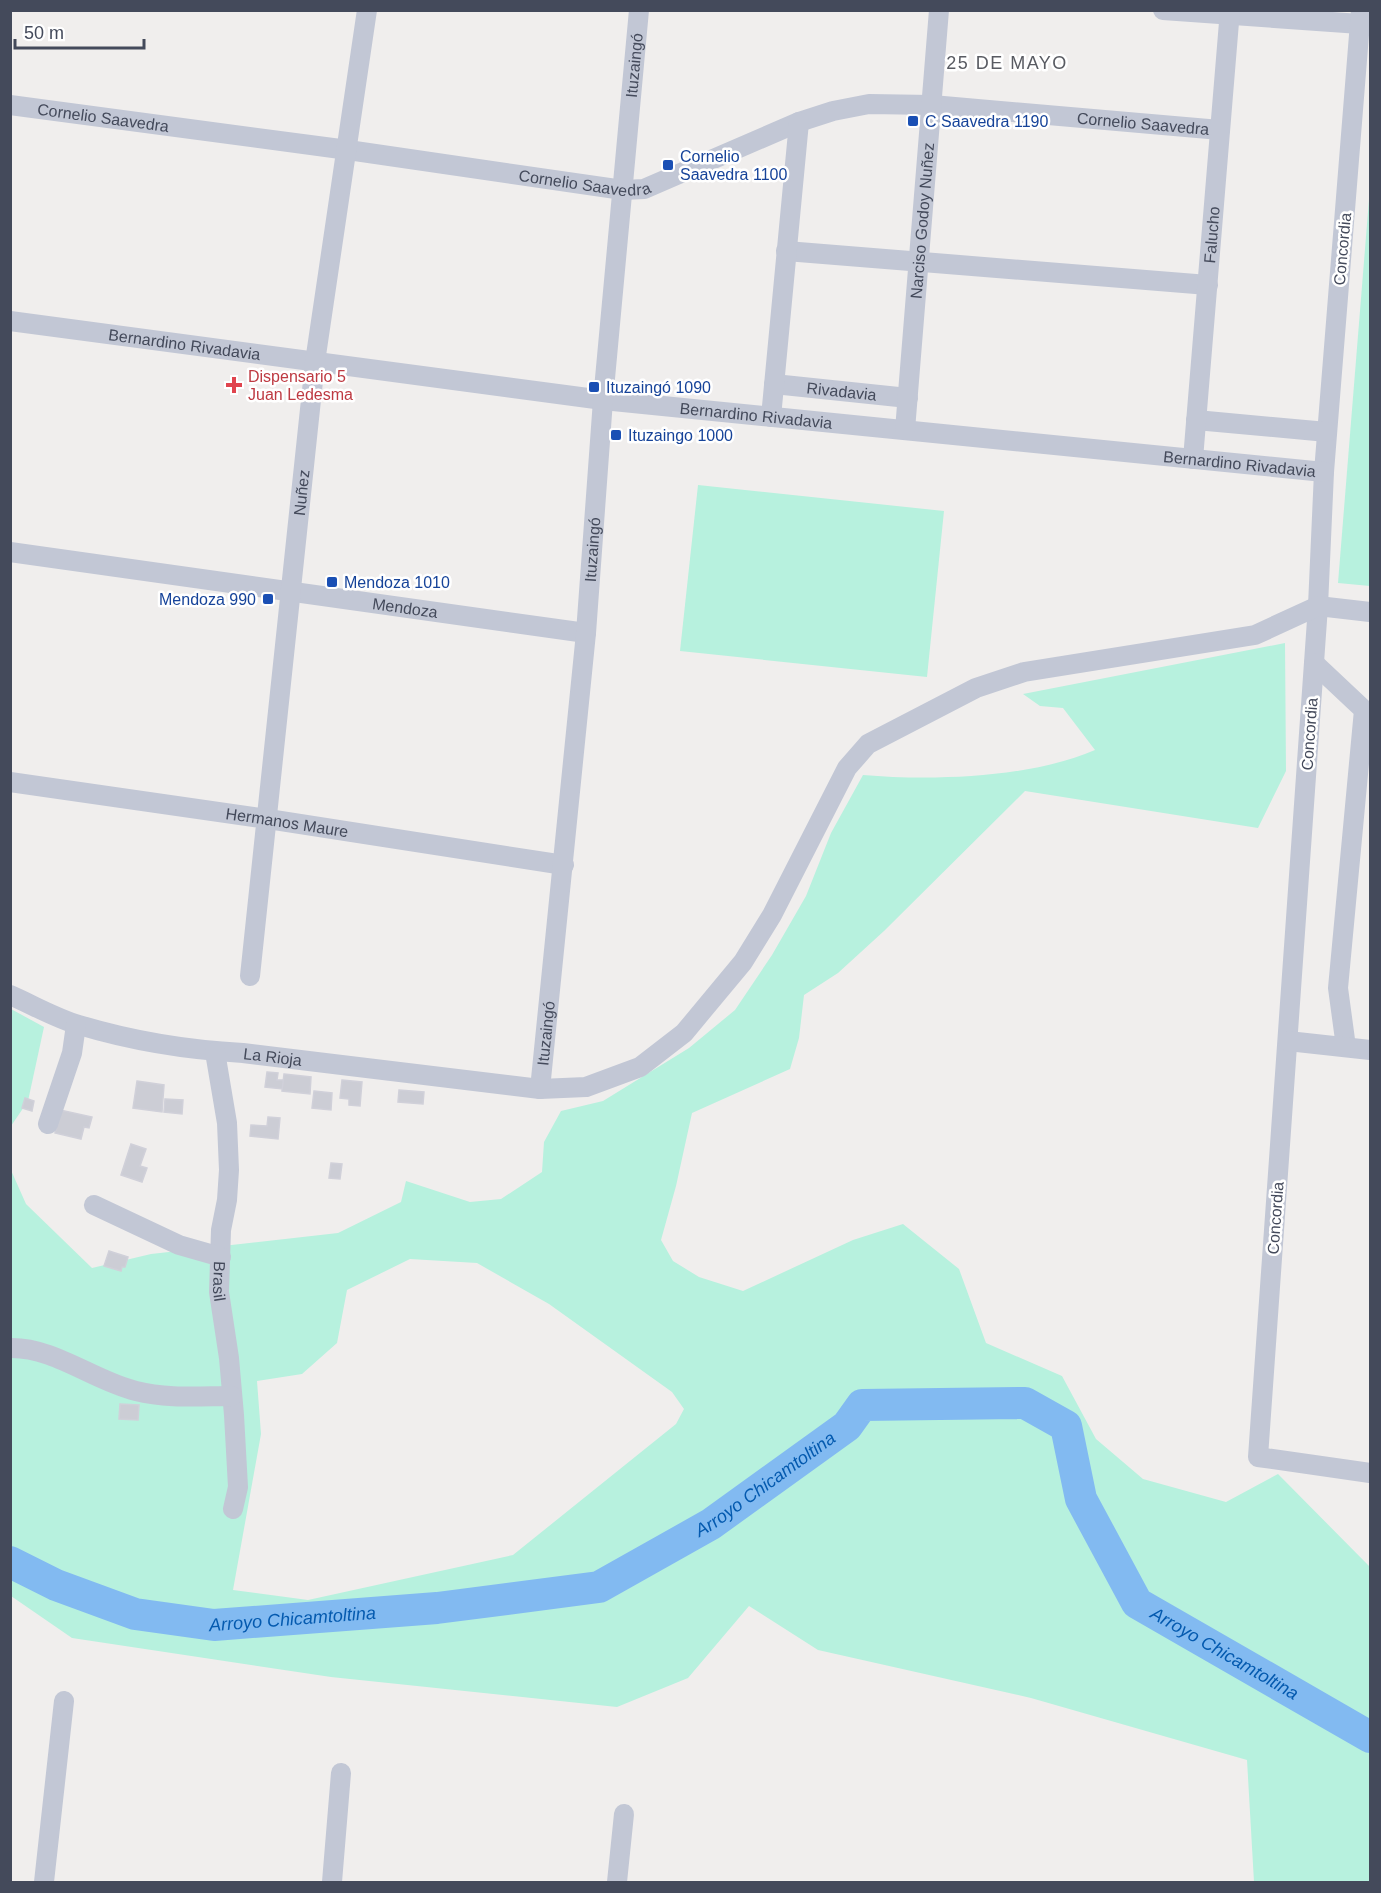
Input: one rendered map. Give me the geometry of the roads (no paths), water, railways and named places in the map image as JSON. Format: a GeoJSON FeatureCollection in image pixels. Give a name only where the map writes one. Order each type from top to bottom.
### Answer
{"type":"FeatureCollection","features":[{"type":"Feature","properties":{"kind":"street","name":"Nuñez"},"geometry":{"type":"LineString","coordinates":[[250,976],[315,362],[367,10]]}},
{"type":"Feature","properties":{"kind":"street","name":"Ituzaingó"},"geometry":{"type":"LineString","coordinates":[[540,1089],[586,633],[603,400],[639,10]]}},
{"type":"Feature","properties":{"kind":"street","name":"Narciso Godoy Nuñez"},"geometry":{"type":"LineString","coordinates":[[906,430],[939,10]]}},
{"type":"Feature","properties":{"kind":"street"},"geometry":{"type":"LineString","coordinates":[[1163,10],[1360,17]]}},
{"type":"Feature","properties":{"kind":"street","name":"Falucho"},"geometry":{"type":"LineString","coordinates":[[1192,459],[1230,13]]}},
{"type":"Feature","properties":{"kind":"street","name":"Concordia"},"geometry":{"type":"LineString","coordinates":[[1360,17],[1324,472],[1318,606],[1258,1457],[1371,1473]]}},
{"type":"Feature","properties":{"kind":"street","name":"Cornelio Saavedra"},"geometry":{"type":"LineString","coordinates":[[10,105],[348,150],[623,190],[644,189],[799,122],[833,111],[868,104],[932,105],[1220,130]]}},
{"type":"Feature","properties":{"kind":"street"},"geometry":{"type":"LineString","coordinates":[[771,417],[799,122]]}},
{"type":"Feature","properties":{"kind":"street"},"geometry":{"type":"LineString","coordinates":[[786,251],[1208,285]]}},
{"type":"Feature","properties":{"kind":"street","name":"Bernardino Rivadavia"},"geometry":{"type":"LineString","coordinates":[[10,321],[603,400],[1324,472]]}},
{"type":"Feature","properties":{"kind":"street","name":"Rivadavia"},"geometry":{"type":"LineString","coordinates":[[774,384],[908,398]]}},
{"type":"Feature","properties":{"kind":"street"},"geometry":{"type":"LineString","coordinates":[[1196,420],[1327,432]]}},
{"type":"Feature","properties":{"kind":"street","name":"Mendoza"},"geometry":{"type":"LineString","coordinates":[[10,552],[586,633]]}},
{"type":"Feature","properties":{"kind":"street"},"geometry":{"type":"LineString","coordinates":[[1318,606],[1371,612]]}},
{"type":"Feature","properties":{"kind":"street","name":"La Rioja"},"geometry":{"type":"LineString","coordinates":[[10,995],[76,1025],[133,1039],[215,1052],[243,1053],[540,1089],[586,1087],[640,1067],[684,1033],[743,962],[772,915],[847,768],[868,744],[976,688],[1024,672],[1255,635],[1318,606]]}},
{"type":"Feature","properties":{"kind":"street"},"geometry":{"type":"LineString","coordinates":[[1314,663],[1365,710],[1338,988],[1346,1047]]}},
{"type":"Feature","properties":{"kind":"street","name":"Hermanos Maure"},"geometry":{"type":"LineString","coordinates":[[10,782],[564,865]]}},
{"type":"Feature","properties":{"kind":"street"},"geometry":{"type":"LineString","coordinates":[[48,1124],[72,1053],[76,1025]]}},
{"type":"Feature","properties":{"kind":"street"},"geometry":{"type":"LineString","coordinates":[[1288,1041],[1371,1050]]}},
{"type":"Feature","properties":{"kind":"street","name":"Brasil"},"geometry":{"type":"LineString","coordinates":[[215,1052],[227,1123],[229,1170],[227,1200],[221,1230],[219,1292],[232,1396],[238,1488],[233,1509]]}},
{"type":"Feature","properties":{"kind":"street"},"geometry":{"type":"LineString","coordinates":[[94,1205],[179,1245],[221,1257]]}},
{"type":"Feature","properties":{"kind":"street"},"geometry":{"type":"LineString","coordinates":[[10,1348],[20,1348],[54,1357],[92,1375],[135,1391],[162,1396],[232,1396]]}},
{"type":"Feature","properties":{"kind":"street"},"geometry":{"type":"LineString","coordinates":[[44,1882],[64,1701]]}},
{"type":"Feature","properties":{"kind":"street"},"geometry":{"type":"LineString","coordinates":[[332,1882],[341,1773]]}},
{"type":"Feature","properties":{"kind":"street"},"geometry":{"type":"LineString","coordinates":[[617,1882],[624,1814]]}},
{"type":"Feature","properties":{"kind":"waterway","name":"Arroyo Chicamtoltina"},"geometry":{"type":"LineString","coordinates":[[10,1562],[56,1585],[135,1614],[214,1625],[437,1608],[599,1587],[711,1524],[847,1426],[862,1405],[1025,1403],[1066,1426],[1081,1499],[1137,1603],[1370,1737]]}},
{"type":"Feature","properties":{"kind":"place","name":"C Saavedra 1190"},"geometry":{"type":"Point","coordinates":[913,121]}},
{"type":"Feature","properties":{"kind":"place","name":"Cornelio Saavedra 1100"},"geometry":{"type":"Point","coordinates":[668,165]}},
{"type":"Feature","properties":{"kind":"place","name":"Dispensario 5 Juan Ledesma"},"geometry":{"type":"Point","coordinates":[234,385]}},
{"type":"Feature","properties":{"kind":"place","name":"Ituzaingó 1090"},"geometry":{"type":"Point","coordinates":[594,387]}},
{"type":"Feature","properties":{"kind":"place","name":"Ituzaingo 1000"},"geometry":{"type":"Point","coordinates":[616,435]}},
{"type":"Feature","properties":{"kind":"place","name":"Mendoza 1010"},"geometry":{"type":"Point","coordinates":[332,582]}},
{"type":"Feature","properties":{"kind":"place","name":"Mendoza 990"},"geometry":{"type":"Point","coordinates":[268,599]}},
{"type":"Feature","properties":{"kind":"district","name":"25 DE MAYO"},"geometry":{"type":"Point","coordinates":[1007,63]}}]}
